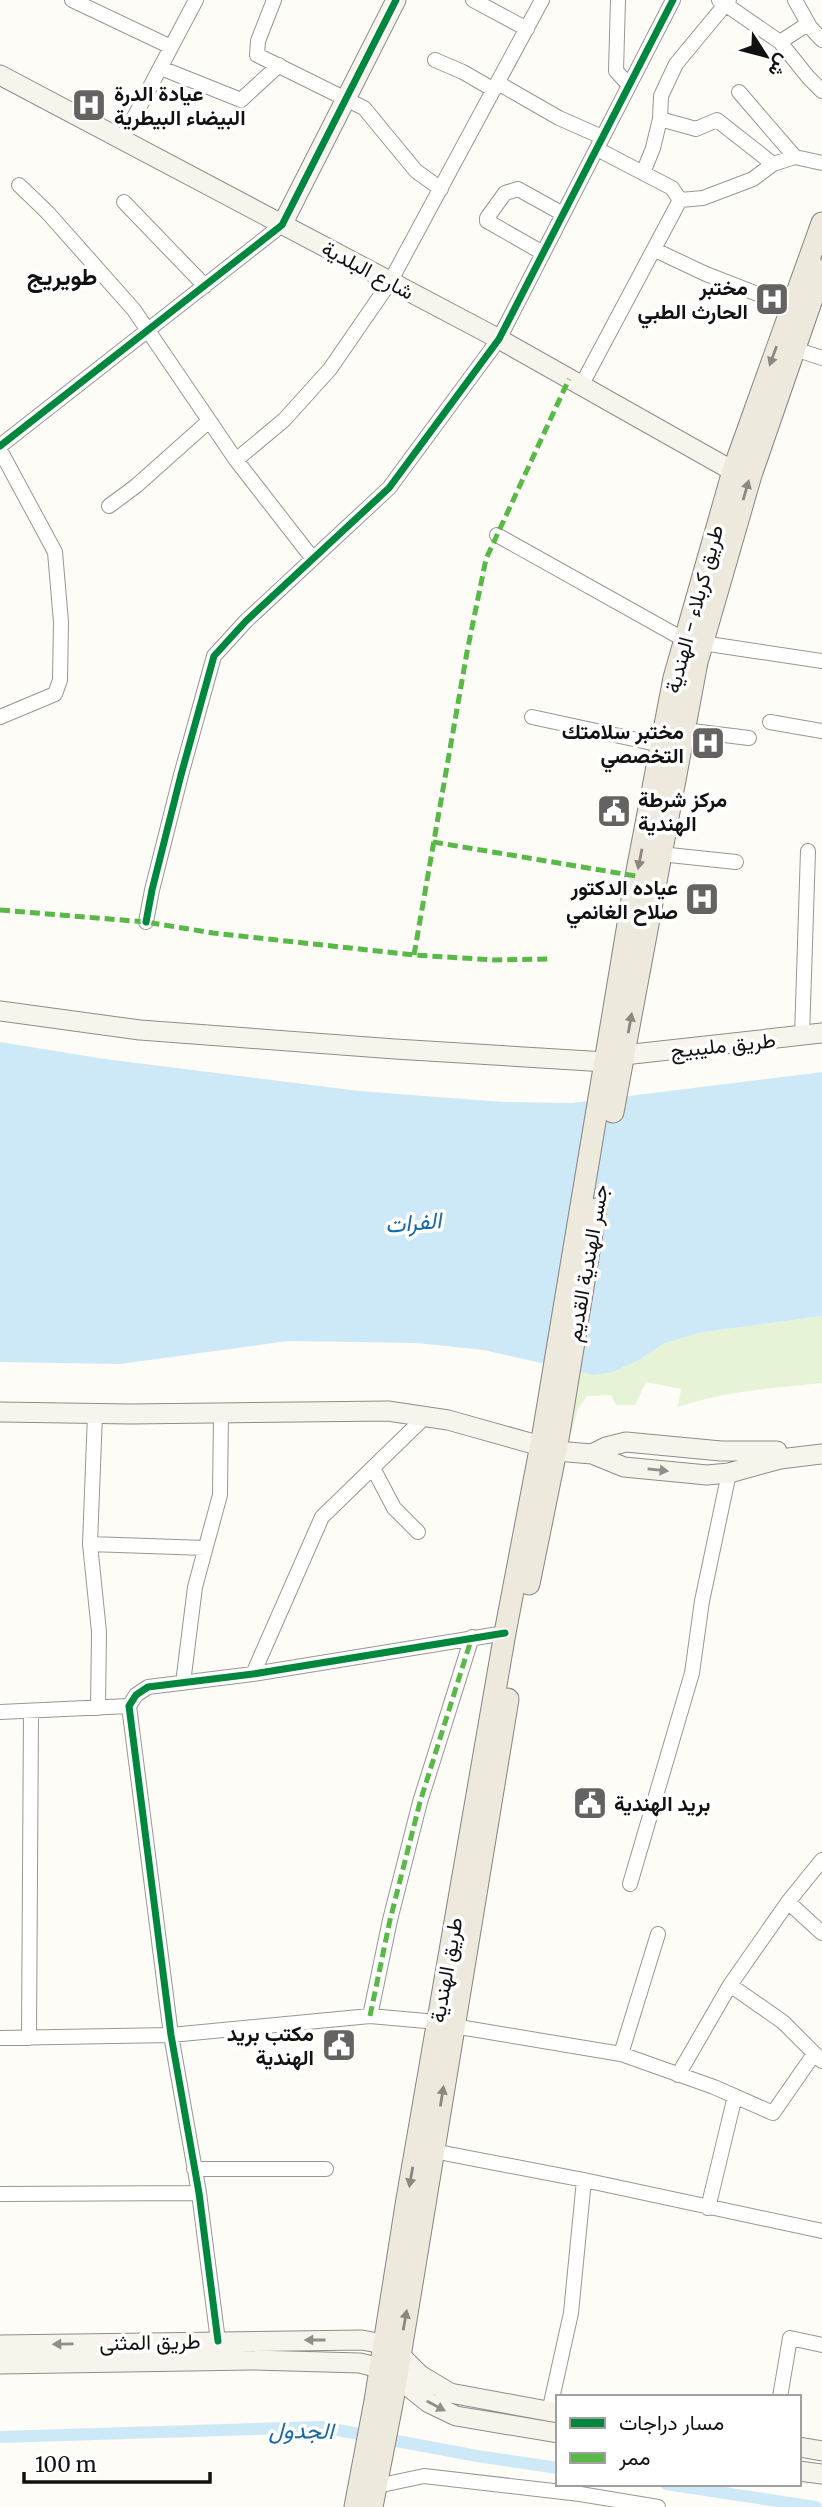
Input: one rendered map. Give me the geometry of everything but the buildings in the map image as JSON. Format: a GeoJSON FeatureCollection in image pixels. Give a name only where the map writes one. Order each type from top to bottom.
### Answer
{"type":"FeatureCollection","features":[{"type":"Feature","properties":{"kind":"main road","name":"طريق كربلاء - الهندية"},"geometry":{"type":"LineString","coordinates":[[609,1091],[636,876],[661,745],[693,641],[733,471],[822,223]]}},
{"type":"Feature","properties":{"kind":"main road"},"geometry":{"type":"LineString","coordinates":[[615,1058],[660,855],[684,730],[693,641],[822,270]]}},
{"type":"Feature","properties":{"kind":"main road","name":"جسر الهندية القديم"},"geometry":{"type":"LineString","coordinates":[[549,1442],[609,1091]]}},
{"type":"Feature","properties":{"kind":"main road","name":"طريق الهندية"},"geometry":{"type":"LineString","coordinates":[[355,2507],[372,2463],[382,2410],[505,1633],[549,1442]]}},
{"type":"Feature","properties":{"kind":"main road","name":"طريق الهندية"},"geometry":{"type":"LineString","coordinates":[[391,2349],[433,2151],[445,2024],[515,1658],[549,1442]]}},
{"type":"Feature","properties":{"kind":"main road","name":"طريق الهندية"},"geometry":{"type":"LineString","coordinates":[[372,2463],[374,2497]]}},
{"type":"Feature","properties":{"kind":"street"},"geometry":{"type":"LineString","coordinates":[[72,0],[100,6],[171,47]]}},
{"type":"Feature","properties":{"kind":"street"},"geometry":{"type":"LineString","coordinates":[[122,140],[197,0]]}},
{"type":"Feature","properties":{"kind":"street"},"geometry":{"type":"LineString","coordinates":[[274,0],[256,48],[257,55],[364,108],[416,171],[441,189]]}},
{"type":"Feature","properties":{"kind":"street"},"geometry":{"type":"LineString","coordinates":[[0,717],[55,694],[60,680],[61,622],[55,552],[0,448],[282,225],[396,0]]}},
{"type":"Feature","properties":{"kind":"street"},"geometry":{"type":"LineString","coordinates":[[473,0],[527,29]]}},
{"type":"Feature","properties":{"kind":"street"},"geometry":{"type":"LineString","coordinates":[[236,460],[284,419],[330,369],[390,282],[542,0]]}},
{"type":"Feature","properties":{"kind":"street"},"geometry":{"type":"LineString","coordinates":[[618,0],[616,71],[629,85]]}},
{"type":"Feature","properties":{"kind":"street"},"geometry":{"type":"LineString","coordinates":[[146,922],[178,788],[214,656],[246,621],[389,488],[499,339],[673,0]]}},
{"type":"Feature","properties":{"kind":"street"},"geometry":{"type":"LineString","coordinates":[[795,0],[810,27],[822,40]]}},
{"type":"Feature","properties":{"kind":"street"},"geometry":{"type":"LineString","coordinates":[[643,173],[660,119],[661,96],[676,64],[725,2],[780,42],[822,91]]}},
{"type":"Feature","properties":{"kind":"street"},"geometry":{"type":"LineString","coordinates":[[780,42],[803,27],[810,27]]}},
{"type":"Feature","properties":{"kind":"street"},"geometry":{"type":"LineString","coordinates":[[435,60],[559,118],[643,173],[672,188],[680,200]]}},
{"type":"Feature","properties":{"kind":"street"},"geometry":{"type":"LineString","coordinates":[[160,68],[241,100],[279,65]]}},
{"type":"Feature","properties":{"kind":"street","name":"شارع البلدية"},"geometry":{"type":"LineString","coordinates":[[0,75],[499,339],[733,471]]}},
{"type":"Feature","properties":{"kind":"street"},"geometry":{"type":"LineString","coordinates":[[739,92],[795,157]]}},
{"type":"Feature","properties":{"kind":"street"},"geometry":{"type":"LineString","coordinates":[[660,119],[696,129],[717,120],[773,164]]}},
{"type":"Feature","properties":{"kind":"street"},"geometry":{"type":"LineString","coordinates":[[680,200],[703,198],[753,179],[773,164],[795,157],[822,163]]}},
{"type":"Feature","properties":{"kind":"street"},"geometry":{"type":"LineString","coordinates":[[19,185],[48,213],[134,310],[236,460],[313,559]]}},
{"type":"Feature","properties":{"kind":"street"},"geometry":{"type":"LineString","coordinates":[[543,253],[487,221],[487,218],[505,193],[518,190],[563,214]]}},
{"type":"Feature","properties":{"kind":"street"},"geometry":{"type":"LineString","coordinates":[[581,386],[680,200]]}},
{"type":"Feature","properties":{"kind":"street"},"geometry":{"type":"LineString","coordinates":[[124,202],[205,286]]}},
{"type":"Feature","properties":{"kind":"street"},"geometry":{"type":"LineString","coordinates":[[655,250],[706,274],[791,307]]}},
{"type":"Feature","properties":{"kind":"street"},"geometry":{"type":"LineString","coordinates":[[794,349],[822,358]]}},
{"type":"Feature","properties":{"kind":"street"},"geometry":{"type":"LineString","coordinates":[[109,506],[136,486],[209,421]]}},
{"type":"Feature","properties":{"kind":"street"},"geometry":{"type":"LineString","coordinates":[[497,535],[693,641],[822,661]]}},
{"type":"Feature","properties":{"kind":"street"},"geometry":{"type":"LineString","coordinates":[[532,718],[661,745]]}},
{"type":"Feature","properties":{"kind":"street"},"geometry":{"type":"LineString","coordinates":[[770,722],[822,731]]}},
{"type":"Feature","properties":{"kind":"street"},"geometry":{"type":"LineString","coordinates":[[684,730],[749,738]]}},
{"type":"Feature","properties":{"kind":"street"},"geometry":{"type":"LineString","coordinates":[[802,1036],[808,850]]}},
{"type":"Feature","properties":{"kind":"street"},"geometry":{"type":"LineString","coordinates":[[660,855],[736,862]]}},
{"type":"Feature","properties":{"kind":"street","name":"طريق مليبيج"},"geometry":{"type":"LineString","coordinates":[[0,1011],[140,1030],[395,1049],[615,1058],[822,1033]]}},
{"type":"Feature","properties":{"kind":"street"},"geometry":{"type":"LineString","coordinates":[[0,1412],[221,1413],[388,1410],[549,1442],[592,1454],[624,1467],[707,1475],[729,1473],[822,1451]]}},
{"type":"Feature","properties":{"kind":"street"},"geometry":{"type":"LineString","coordinates":[[95,1413],[90,1544],[99,1632],[98,1708]]}},
{"type":"Feature","properties":{"kind":"street"},"geometry":{"type":"LineString","coordinates":[[183,1683],[195,1587],[220,1495],[221,1413]]}},
{"type":"Feature","properties":{"kind":"street"},"geometry":{"type":"LineString","coordinates":[[253,1674],[322,1517],[426,1416]]}},
{"type":"Feature","properties":{"kind":"street"},"geometry":{"type":"LineString","coordinates":[[592,1454],[626,1442],[738,1452],[822,1451]]}},
{"type":"Feature","properties":{"kind":"street"},"geometry":{"type":"LineString","coordinates":[[373,1468],[394,1508],[418,1532]]}},
{"type":"Feature","properties":{"kind":"street"},"geometry":{"type":"LineString","coordinates":[[630,1884],[692,1673],[702,1601],[729,1473]]}},
{"type":"Feature","properties":{"kind":"street"},"geometry":{"type":"LineString","coordinates":[[90,1544],[205,1548]]}},
{"type":"Feature","properties":{"kind":"street"},"geometry":{"type":"LineString","coordinates":[[218,2341],[199,2193],[171,2035],[129,1706],[136,1695],[148,1687],[253,1674],[505,1633]]}},
{"type":"Feature","properties":{"kind":"street"},"geometry":{"type":"LineString","coordinates":[[370,2016],[390,1920],[420,1802],[472,1637]]}},
{"type":"Feature","properties":{"kind":"street"},"geometry":{"type":"LineString","coordinates":[[0,1712],[129,1706]]}},
{"type":"Feature","properties":{"kind":"street"},"geometry":{"type":"LineString","coordinates":[[29,2038],[31,1712]]}},
{"type":"Feature","properties":{"kind":"street"},"geometry":{"type":"LineString","coordinates":[[678,2074],[730,1985],[788,1902],[822,1860]]}},
{"type":"Feature","properties":{"kind":"street"},"geometry":{"type":"LineString","coordinates":[[788,1902],[822,1933]]}},
{"type":"Feature","properties":{"kind":"street"},"geometry":{"type":"LineString","coordinates":[[621,2054],[658,1934]]}},
{"type":"Feature","properties":{"kind":"street"},"geometry":{"type":"LineString","coordinates":[[0,2038],[171,2035],[370,2016],[445,2024],[621,2054],[773,2113],[818,2058],[783,2022],[730,1985]]}},
{"type":"Feature","properties":{"kind":"street"},"geometry":{"type":"LineString","coordinates":[[708,2208],[735,2096]]}},
{"type":"Feature","properties":{"kind":"street"},"geometry":{"type":"LineString","coordinates":[[433,2151],[822,2231]]}},
{"type":"Feature","properties":{"kind":"street"},"geometry":{"type":"LineString","coordinates":[[194,2169],[326,2169]]}},
{"type":"Feature","properties":{"kind":"street"},"geometry":{"type":"LineString","coordinates":[[556,2395],[571,2314],[584,2180]]}},
{"type":"Feature","properties":{"kind":"street"},"geometry":{"type":"LineString","coordinates":[[0,2194],[199,2193]]}},
{"type":"Feature","properties":{"kind":"street"},"geometry":{"type":"LineString","coordinates":[[780,2395],[790,2338],[822,2345]]}},
{"type":"Feature","properties":{"kind":"street","name":"طريق المثنى"},"geometry":{"type":"LineString","coordinates":[[0,2345],[362,2340],[391,2349]]}},
{"type":"Feature","properties":{"kind":"street"},"geometry":{"type":"LineString","coordinates":[[391,2349],[430,2382],[450,2393],[553,2412]]}},
{"type":"Feature","properties":{"kind":"street","name":"طريق المثنى"},"geometry":{"type":"LineString","coordinates":[[0,2364],[253,2360],[360,2363],[387,2372]]}},
{"type":"Feature","properties":{"kind":"street"},"geometry":{"type":"LineString","coordinates":[[387,2372],[429,2403],[456,2416],[556,2433]]}},
{"type":"Feature","properties":{"kind":"street"},"geometry":{"type":"LineString","coordinates":[[801,2447],[822,2451]]}},
{"type":"Feature","properties":{"kind":"street"},"geometry":{"type":"LineString","coordinates":[[801,2471],[822,2474]]}},
{"type":"Feature","properties":{"kind":"street"},"geometry":{"type":"LineString","coordinates":[[374,2497],[424,2476],[581,2500],[659,2507]]}},
{"type":"Feature","properties":{"kind":"green space"},"geometry":{"type":"Polygon","coordinates":[[[822,1316],[822,1383],[731,1394],[678,1407],[681,1389],[646,1382],[635,1405],[616,1405],[611,1395],[587,1396],[578,1409],[572,1432],[566,1429],[577,1371],[613,1372],[639,1360],[663,1344],[698,1333],[822,1316]]]}},
{"type":"Feature","properties":{"kind":"water","name":"الفرات"},"geometry":{"type":"Polygon","coordinates":[[[0,1042],[105,1059],[359,1091],[503,1102],[572,1103],[822,1072],[822,1316],[698,1333],[663,1344],[639,1360],[613,1372],[594,1375],[484,1350],[417,1343],[288,1341],[120,1364],[0,1362],[0,1042]]]}},
{"type":"Feature","properties":{"kind":"waterway","name":"الجدول"},"geometry":{"type":"LineString","coordinates":[[0,2437],[322,2427],[556,2468]]}},
{"type":"Feature","properties":{"kind":"waterway","name":"الجدول"},"geometry":{"type":"LineString","coordinates":[[679,2486],[816,2507]]}},
{"type":"Feature","properties":{"kind":"marked path"},"geometry":{"type":"LineString","coordinates":[[414,955],[486,559],[569,379]]}},
{"type":"Feature","properties":{"kind":"marked path"},"geometry":{"type":"LineString","coordinates":[[433,842],[636,876]]}},
{"type":"Feature","properties":{"kind":"marked path"},"geometry":{"type":"LineString","coordinates":[[0,910],[146,922],[213,933],[414,955],[495,960],[549,959]]}},
{"type":"Feature","properties":{"kind":"marked path"},"geometry":{"type":"LineString","coordinates":[[370,2016],[390,1920],[420,1802],[472,1637]]}},
{"type":"Feature","properties":{"kind":"cycle path"},"geometry":{"type":"LineString","coordinates":[[0,446],[282,225],[396,0]]}},
{"type":"Feature","properties":{"kind":"cycle path"},"geometry":{"type":"LineString","coordinates":[[146,922],[181,775],[214,656],[246,621],[389,488],[499,339],[673,0]]}},
{"type":"Feature","properties":{"kind":"cycle path"},"geometry":{"type":"LineString","coordinates":[[218,2341],[199,2193],[171,2035],[129,1706],[136,1695],[148,1687],[253,1674],[505,1633]]}},
{"type":"Feature","properties":{"kind":"place","name":"عيادة الدرة البيضاء البيطرية"},"geometry":{"type":"Point","coordinates":[89,105]}},
{"type":"Feature","properties":{"kind":"place","name":"مختبر الحارث الطبي"},"geometry":{"type":"Point","coordinates":[772,299]}},
{"type":"Feature","properties":{"kind":"place","name":"مختبر سلامتك التخصصي"},"geometry":{"type":"Point","coordinates":[708,743]}},
{"type":"Feature","properties":{"kind":"place","name":"مركز شرطة الهندية"},"geometry":{"type":"Point","coordinates":[614,811]}},
{"type":"Feature","properties":{"kind":"place","name":"عياده الدكتور صلاح الغانمي"},"geometry":{"type":"Point","coordinates":[702,899]}},
{"type":"Feature","properties":{"kind":"place","name":"بريد الهندية"},"geometry":{"type":"Point","coordinates":[590,1803]}},
{"type":"Feature","properties":{"kind":"place","name":"مكتب بريد الهندية"},"geometry":{"type":"Point","coordinates":[339,2045]}},
{"type":"Feature","properties":{"kind":"district","name":"طويريج"},"geometry":{"type":"Point","coordinates":[62,276]}}]}
